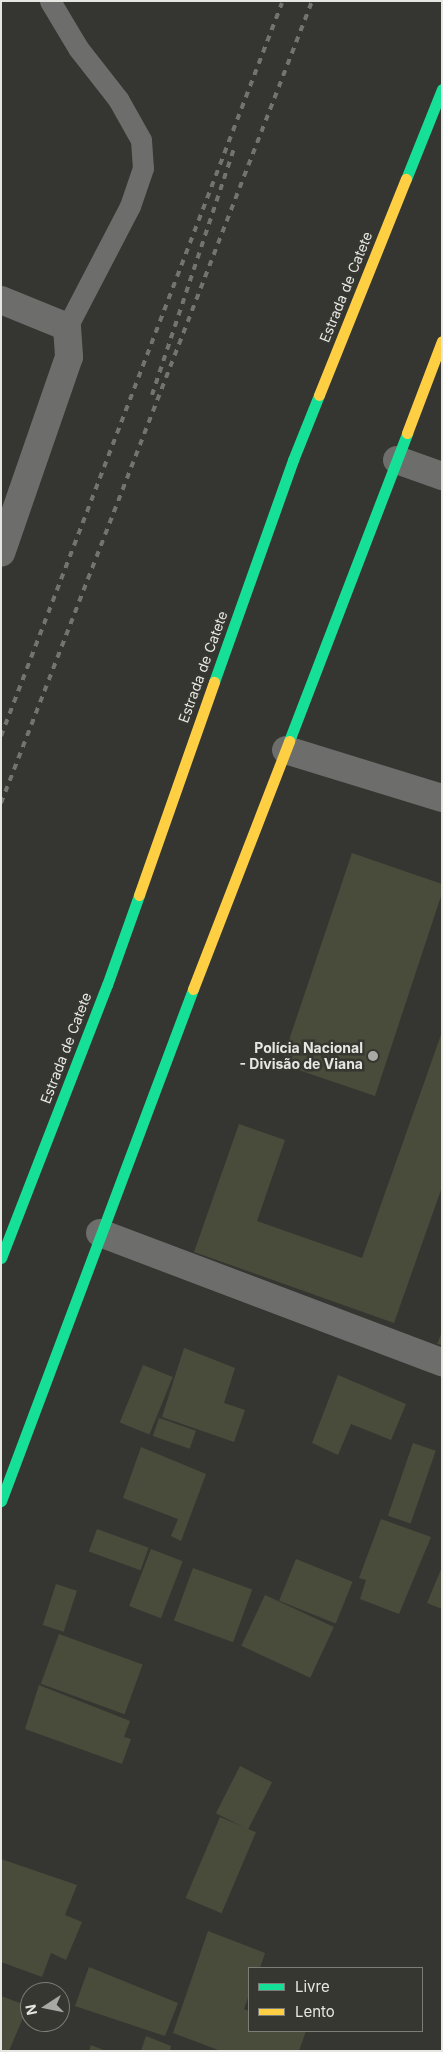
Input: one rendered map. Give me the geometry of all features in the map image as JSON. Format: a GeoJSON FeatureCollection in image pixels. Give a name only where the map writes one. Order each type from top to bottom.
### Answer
{"type":"FeatureCollection","features":[{"type":"Feature","properties":{"kind":"highway","name":"Estrada de Catete"},"geometry":{"type":"LineString","coordinates":[[1,1258],[107,985],[293,460],[442,89]]}},
{"type":"Feature","properties":{"kind":"highway"},"geometry":{"type":"LineString","coordinates":[[1,1501],[100,1233],[442,341]]}},
{"type":"Feature","properties":{"kind":"street"},"geometry":{"type":"LineString","coordinates":[[1,300],[67,327],[69,357],[1,553]]}},
{"type":"Feature","properties":{"kind":"street"},"geometry":{"type":"LineString","coordinates":[[397,460],[442,476]]}},
{"type":"Feature","properties":{"kind":"street"},"geometry":{"type":"LineString","coordinates":[[286,750],[442,798]]}},
{"type":"Feature","properties":{"kind":"street"},"geometry":{"type":"LineString","coordinates":[[100,1233],[442,1362]]}},
{"type":"Feature","properties":{"kind":"lane"},"geometry":{"type":"LineString","coordinates":[[50,1],[78,48],[118,100],[137,132],[141,140],[143,168],[130,206],[67,327]]}},
{"type":"Feature","properties":{"kind":"building"},"geometry":{"type":"Polygon","coordinates":[[[352,853],[442,884],[442,893],[375,1096],[281,1064],[352,853]]]}},
{"type":"Feature","properties":{"kind":"building"},"geometry":{"type":"Polygon","coordinates":[[[442,1032],[442,1187],[394,1323],[194,1252],[239,1124],[285,1140],[257,1221],[362,1258],[442,1032]]]}},
{"type":"Feature","properties":{"kind":"building"},"geometry":{"type":"Polygon","coordinates":[[[442,1332],[442,1345],[437,1344],[442,1332]]]}},
{"type":"Feature","properties":{"kind":"building"},"geometry":{"type":"Polygon","coordinates":[[[184,1348],[235,1368],[224,1403],[245,1410],[234,1442],[162,1417],[184,1348]]]}},
{"type":"Feature","properties":{"kind":"building"},"geometry":{"type":"Polygon","coordinates":[[[143,1365],[173,1377],[149,1434],[120,1422],[143,1365]]]}},
{"type":"Feature","properties":{"kind":"building"},"geometry":{"type":"Polygon","coordinates":[[[338,1375],[406,1404],[391,1440],[351,1424],[338,1455],[312,1443],[338,1375]]]}},
{"type":"Feature","properties":{"kind":"building"},"geometry":{"type":"Polygon","coordinates":[[[159,1418],[196,1431],[190,1449],[153,1436],[159,1418]]]}},
{"type":"Feature","properties":{"kind":"building"},"geometry":{"type":"Polygon","coordinates":[[[413,1443],[436,1451],[411,1524],[388,1516],[413,1443]]]}},
{"type":"Feature","properties":{"kind":"building"},"geometry":{"type":"Polygon","coordinates":[[[141,1447],[206,1474],[181,1541],[171,1536],[178,1519],[123,1498],[141,1447]]]}},
{"type":"Feature","properties":{"kind":"building"},"geometry":{"type":"Polygon","coordinates":[[[381,1519],[431,1537],[399,1614],[360,1599],[366,1580],[359,1578],[381,1519]]]}},
{"type":"Feature","properties":{"kind":"building"},"geometry":{"type":"Polygon","coordinates":[[[97,1529],[149,1548],[140,1570],[89,1552],[97,1529]]]}},
{"type":"Feature","properties":{"kind":"building"},"geometry":{"type":"Polygon","coordinates":[[[151,1549],[183,1561],[161,1618],[129,1606],[151,1549]]]}},
{"type":"Feature","properties":{"kind":"building"},"geometry":{"type":"Polygon","coordinates":[[[296,1559],[353,1582],[336,1624],[279,1601],[296,1559]]]}},
{"type":"Feature","properties":{"kind":"building"},"geometry":{"type":"Polygon","coordinates":[[[442,1567],[442,1609],[427,1603],[442,1567]]]}},
{"type":"Feature","properties":{"kind":"building"},"geometry":{"type":"Polygon","coordinates":[[[193,1568],[252,1590],[233,1642],[174,1621],[193,1568]]]}},
{"type":"Feature","properties":{"kind":"building"},"geometry":{"type":"Polygon","coordinates":[[[56,1584],[77,1591],[64,1632],[43,1625],[56,1584]]]}},
{"type":"Feature","properties":{"kind":"building"},"geometry":{"type":"Polygon","coordinates":[[[265,1595],[334,1627],[310,1678],[241,1646],[265,1595]]]}},
{"type":"Feature","properties":{"kind":"building"},"geometry":{"type":"Polygon","coordinates":[[[59,1634],[143,1664],[125,1714],[41,1684],[59,1634]]]}},
{"type":"Feature","properties":{"kind":"building"},"geometry":{"type":"Polygon","coordinates":[[[39,1685],[130,1721],[124,1737],[131,1739],[122,1764],[25,1729],[39,1685]]]}},
{"type":"Feature","properties":{"kind":"building"},"geometry":{"type":"Polygon","coordinates":[[[240,1766],[272,1782],[248,1830],[216,1813],[240,1766]]]}},
{"type":"Feature","properties":{"kind":"building"},"geometry":{"type":"Polygon","coordinates":[[[220,1817],[256,1832],[222,1913],[186,1898],[220,1817]]]}},
{"type":"Feature","properties":{"kind":"building"},"geometry":{"type":"Polygon","coordinates":[[[1,1859],[77,1885],[65,1915],[82,1922],[66,1960],[51,1953],[42,1977],[1,1962],[1,1859]]]}},
{"type":"Feature","properties":{"kind":"building"},"geometry":{"type":"Polygon","coordinates":[[[208,1931],[265,1953],[260,1967],[248,1967],[248,1998],[244,2009],[248,2011],[248,2032],[306,2032],[299,2051],[221,2051],[173,2033],[208,1931]]]}},
{"type":"Feature","properties":{"kind":"building"},"geometry":{"type":"Polygon","coordinates":[[[89,1967],[178,2003],[165,2036],[75,2006],[89,1967]]]}},
{"type":"Feature","properties":{"kind":"building"},"geometry":{"type":"Polygon","coordinates":[[[1,1996],[20,2003],[20,2025],[9,2051],[1,2051],[1,1996]]]}},
{"type":"Feature","properties":{"kind":"building"},"geometry":{"type":"Polygon","coordinates":[[[146,2036],[171,2046],[170,2051],[141,2051],[146,2036]]]}},
{"type":"Feature","properties":{"kind":"building"},"geometry":{"type":"Polygon","coordinates":[[[91,2045],[106,2051],[89,2051],[91,2045]]]}},
{"type":"Feature","properties":{"kind":"railway"},"geometry":{"type":"LineString","coordinates":[[1,803],[312,1]]}},
{"type":"Feature","properties":{"kind":"railway"},"geometry":{"type":"LineString","coordinates":[[1,736],[282,3]]}},
{"type":"Feature","properties":{"kind":"railway"},"geometry":{"type":"LineString","coordinates":[[152,395],[235,146]]}},
{"type":"Feature","properties":{"kind":"traffic: fast"},"geometry":{"type":"LineString","coordinates":[[406,179],[442,89]]}},
{"type":"Feature","properties":{"kind":"traffic: fast"},"geometry":{"type":"LineString","coordinates":[[214,682],[293,460],[319,395]]}},
{"type":"Feature","properties":{"kind":"traffic: fast"},"geometry":{"type":"LineString","coordinates":[[289,741],[407,433]]}},
{"type":"Feature","properties":{"kind":"traffic: fast"},"geometry":{"type":"LineString","coordinates":[[1,1258],[107,985],[139,895]]}},
{"type":"Feature","properties":{"kind":"traffic: fast"},"geometry":{"type":"LineString","coordinates":[[1,1501],[193,989]]}},
{"type":"Feature","properties":{"kind":"traffic: slow"},"geometry":{"type":"LineString","coordinates":[[319,395],[406,179]]}},
{"type":"Feature","properties":{"kind":"traffic: slow"},"geometry":{"type":"LineString","coordinates":[[407,433],[442,341]]}},
{"type":"Feature","properties":{"kind":"traffic: slow"},"geometry":{"type":"LineString","coordinates":[[139,895],[214,682]]}},
{"type":"Feature","properties":{"kind":"traffic: slow"},"geometry":{"type":"LineString","coordinates":[[193,989],[289,741]]}},
{"type":"Feature","properties":{"kind":"place","name":"Polícia Nacional - Divisão de Viana"},"geometry":{"type":"Point","coordinates":[373,1056]}}]}
